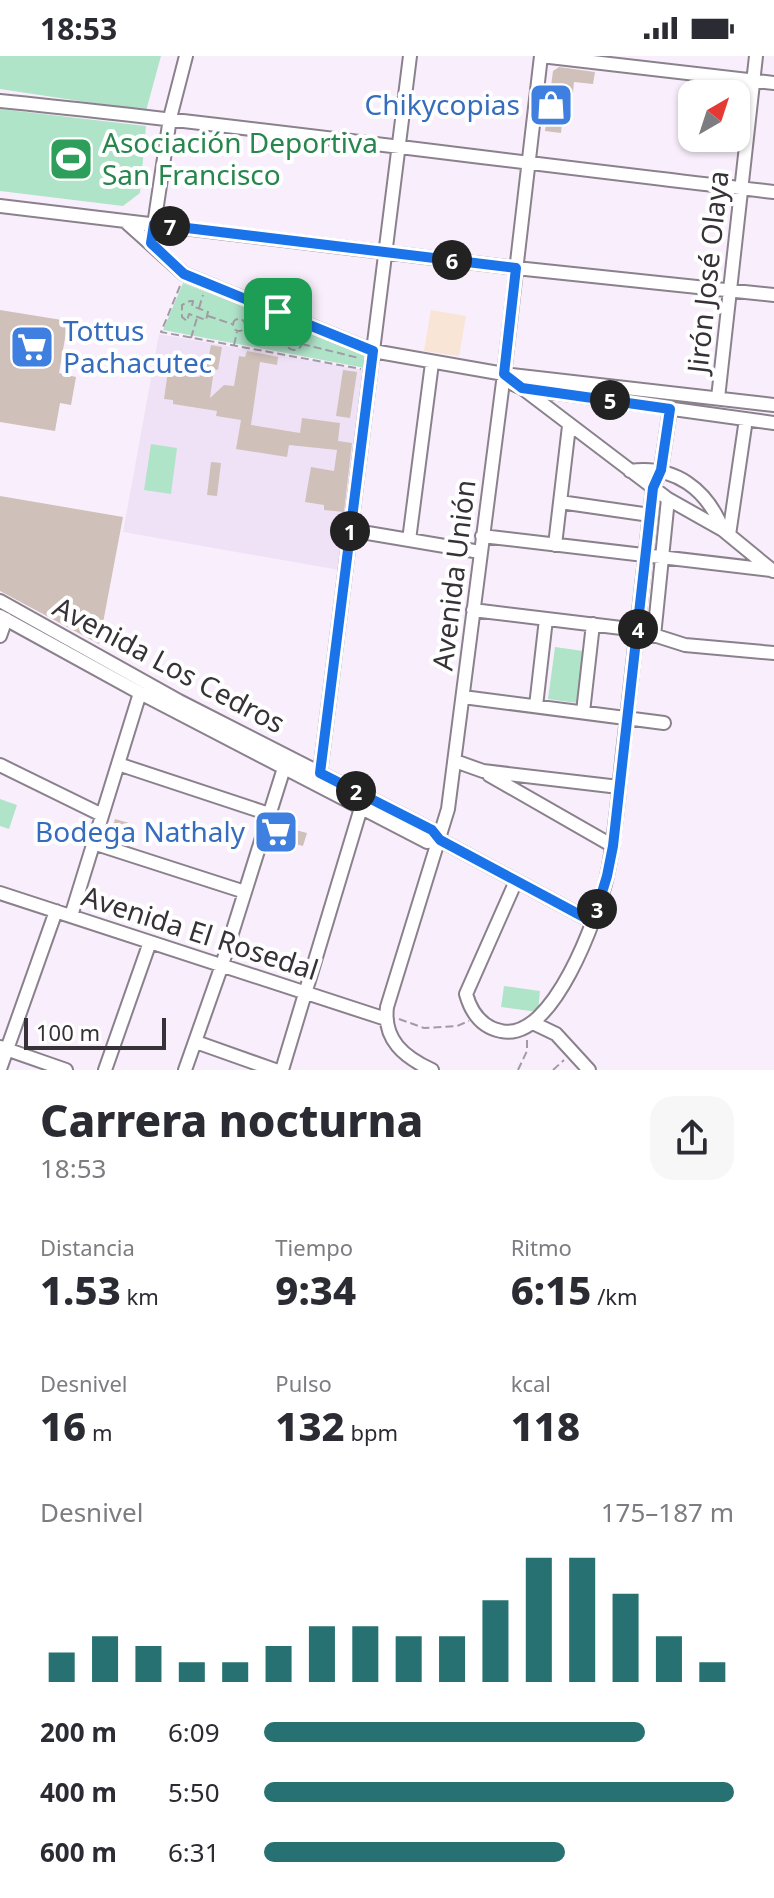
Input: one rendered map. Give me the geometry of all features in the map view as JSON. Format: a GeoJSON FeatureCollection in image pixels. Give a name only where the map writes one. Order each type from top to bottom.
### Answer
{"type":"FeatureCollection","features":[{"type":"Feature","properties":{"kind":"street"},"geometry":{"type":"LineString","coordinates":[[151,243],[170,118],[186,56]]}},
{"type":"Feature","properties":{"kind":"street"},"geometry":{"type":"LineString","coordinates":[[320,773],[370,355],[410,56]]}},
{"type":"Feature","properties":{"kind":"street"},"geometry":{"type":"LineString","coordinates":[[541,56],[774,83]]}},
{"type":"Feature","properties":{"kind":"street","name":"Avenida Unión"},"geometry":{"type":"LineString","coordinates":[[386,1019],[387,1007],[448,809],[541,56]]}},
{"type":"Feature","properties":{"kind":"street","name":"Jirón José Olaya"},"geometry":{"type":"LineString","coordinates":[[718,398],[756,56]]}},
{"type":"Feature","properties":{"kind":"street"},"geometry":{"type":"LineString","coordinates":[[0,101],[170,118],[774,192]]}},
{"type":"Feature","properties":{"kind":"street"},"geometry":{"type":"LineString","coordinates":[[0,206],[516,268],[774,295]]}},
{"type":"Feature","properties":{"kind":"street"},"geometry":{"type":"LineString","coordinates":[[124,221],[184,274],[370,355],[774,405]]}},
{"type":"Feature","properties":{"kind":"street"},"geometry":{"type":"LineString","coordinates":[[409,540],[432,363]]}},
{"type":"Feature","properties":{"kind":"street"},"geometry":{"type":"LineString","coordinates":[[504,374],[668,499],[726,533],[774,571]]}},
{"type":"Feature","properties":{"kind":"street"},"geometry":{"type":"LineString","coordinates":[[522,388],[774,423]]}},
{"type":"Feature","properties":{"kind":"street"},"geometry":{"type":"LineString","coordinates":[[516,881],[466,994],[477,1018],[488,1027],[504,1032],[529,1026],[547,1011],[593,922],[607,876],[613,846],[653,488],[661,470],[670,409]]}},
{"type":"Feature","properties":{"kind":"street"},"geometry":{"type":"LineString","coordinates":[[726,533],[746,419]]}},
{"type":"Feature","properties":{"kind":"street"},"geometry":{"type":"LineString","coordinates":[[555,545],[569,426]]}},
{"type":"Feature","properties":{"kind":"street"},"geometry":{"type":"LineString","coordinates":[[630,471],[661,470],[687,483],[705,498],[726,533]]}},
{"type":"Feature","properties":{"kind":"street"},"geometry":{"type":"LineString","coordinates":[[654,636],[668,499]]}},
{"type":"Feature","properties":{"kind":"street"},"geometry":{"type":"LineString","coordinates":[[560,502],[650,515]]}},
{"type":"Feature","properties":{"kind":"street"},"geometry":{"type":"LineString","coordinates":[[350,530],[480,552]]}},
{"type":"Feature","properties":{"kind":"street"},"geometry":{"type":"LineString","coordinates":[[482,536],[774,571]]}},
{"type":"Feature","properties":{"kind":"street","name":"Avenida Los Cedros"},"geometry":{"type":"LineString","coordinates":[[0,601],[179,701],[432,830],[440,840],[593,922]]}},
{"type":"Feature","properties":{"kind":"street"},"geometry":{"type":"LineString","coordinates":[[473,610],[638,630],[685,645],[774,653]]}},
{"type":"Feature","properties":{"kind":"street"},"geometry":{"type":"LineString","coordinates":[[0,636],[3,618]]}},
{"type":"Feature","properties":{"kind":"street","name":"Avenida Los Cedros"},"geometry":{"type":"LineString","coordinates":[[3,618],[427,842],[440,840]]}},
{"type":"Feature","properties":{"kind":"street"},"geometry":{"type":"LineString","coordinates":[[536,706],[546,619]]}},
{"type":"Feature","properties":{"kind":"street"},"geometry":{"type":"LineString","coordinates":[[583,712],[593,624]]}},
{"type":"Feature","properties":{"kind":"street"},"geometry":{"type":"LineString","coordinates":[[71,916],[140,693]]}},
{"type":"Feature","properties":{"kind":"street"},"geometry":{"type":"LineString","coordinates":[[463,697],[664,723]]}},
{"type":"Feature","properties":{"kind":"street"},"geometry":{"type":"LineString","coordinates":[[455,761],[483,771],[613,846]]}},
{"type":"Feature","properties":{"kind":"street"},"geometry":{"type":"LineString","coordinates":[[118,764],[269,814]]}},
{"type":"Feature","properties":{"kind":"street"},"geometry":{"type":"LineString","coordinates":[[0,765],[102,815]]}},
{"type":"Feature","properties":{"kind":"street"},"geometry":{"type":"LineString","coordinates":[[185,1070],[222,965],[284,768]]}},
{"type":"Feature","properties":{"kind":"street"},"geometry":{"type":"LineString","coordinates":[[483,771],[619,787]]}},
{"type":"Feature","properties":{"kind":"street"},"geometry":{"type":"LineString","coordinates":[[282,1070],[361,808]]}},
{"type":"Feature","properties":{"kind":"street"},"geometry":{"type":"LineString","coordinates":[[93,843],[245,892]]}},
{"type":"Feature","properties":{"kind":"street","name":"Avenida El Rosedal"},"geometry":{"type":"LineString","coordinates":[[0,893],[386,1019]]}},
{"type":"Feature","properties":{"kind":"street"},"geometry":{"type":"LineString","coordinates":[[0,1069],[4,1048],[56,911]]}},
{"type":"Feature","properties":{"kind":"street"},"geometry":{"type":"LineString","coordinates":[[105,1070],[150,942]]}},
{"type":"Feature","properties":{"kind":"street"},"geometry":{"type":"LineString","coordinates":[[386,1019],[394,1044],[408,1057],[432,1070]]}},
{"type":"Feature","properties":{"kind":"street"},"geometry":{"type":"LineString","coordinates":[[529,1026],[556,1034],[589,1070]]}},
{"type":"Feature","properties":{"kind":"street"},"geometry":{"type":"LineString","coordinates":[[196,1042],[275,1070]]}},
{"type":"Feature","properties":{"kind":"street"},"geometry":{"type":"LineString","coordinates":[[4,1048],[66,1070]]}},
{"type":"Feature","properties":{"kind":"path"},"geometry":{"type":"LineString","coordinates":[[182,281],[161,332],[365,369]]}},
{"type":"Feature","properties":{"kind":"path"},"geometry":{"type":"LineString","coordinates":[[198,309],[205,290]]}},
{"type":"Feature","properties":{"kind":"path"},"geometry":{"type":"LineString","coordinates":[[190,301],[198,309],[208,312],[206,320],[189,314],[187,321],[182,317],[181,308],[190,301]]}},
{"type":"Feature","properties":{"kind":"path"},"geometry":{"type":"LineString","coordinates":[[207,316],[232,324],[237,331],[234,346]]}},
{"type":"Feature","properties":{"kind":"path"},"geometry":{"type":"LineString","coordinates":[[191,338],[197,317]]}},
{"type":"Feature","properties":{"kind":"path"},"geometry":{"type":"LineString","coordinates":[[232,324],[240,319],[245,322],[244,327]]}},
{"type":"Feature","properties":{"kind":"path"},"geometry":{"type":"LineString","coordinates":[[237,331],[244,327],[286,341]]}},
{"type":"Feature","properties":{"kind":"path"},"geometry":{"type":"LineString","coordinates":[[296,335],[302,344],[292,350],[286,341],[288,336],[296,335]]}},
{"type":"Feature","properties":{"kind":"path"},"geometry":{"type":"LineString","coordinates":[[302,344],[370,355]]}},
{"type":"Feature","properties":{"kind":"path"},"geometry":{"type":"LineString","coordinates":[[291,356],[292,350]]}},
{"type":"Feature","properties":{"kind":"path"},"geometry":{"type":"LineString","coordinates":[[386,1019],[405,1020],[424,1028],[457,1026],[477,1018]]}},
{"type":"Feature","properties":{"kind":"path"},"geometry":{"type":"LineString","coordinates":[[518,1070],[527,1051],[529,1026]]}},
{"type":"Feature","properties":{"kind":"path"},"geometry":{"type":"LineString","coordinates":[[553,1070],[574,1051]]}},
{"type":"Feature","properties":{"kind":"shaded area"},"geometry":{"type":"Polygon","coordinates":[[[431,310],[466,316],[459,356],[424,351],[431,310]]]}},
{"type":"Feature","properties":{"kind":"shaded area"},"geometry":{"type":"Polygon","coordinates":[[[159,334],[364,370],[339,570],[123,532],[159,334]]]}},
{"type":"Feature","properties":{"kind":"green space","name":"Asociación Deportiva San Francisco"},"geometry":{"type":"Polygon","coordinates":[[[0,56],[161,56],[146,111],[0,89],[0,56]]]}},
{"type":"Feature","properties":{"kind":"green space","name":"Asociación Deportiva San Francisco"},"geometry":{"type":"Polygon","coordinates":[[[0,109],[146,126],[140,193],[123,206],[0,191],[0,109]]]}},
{"type":"Feature","properties":{"kind":"green space"},"geometry":{"type":"Polygon","coordinates":[[[183,283],[368,355],[365,368],[163,330],[183,283]]]}},
{"type":"Feature","properties":{"kind":"green space"},"geometry":{"type":"Polygon","coordinates":[[[151,444],[177,448],[171,494],[144,490],[151,444]]]}},
{"type":"Feature","properties":{"kind":"green space"},"geometry":{"type":"Polygon","coordinates":[[[555,647],[583,651],[577,703],[548,699],[555,647]]]}},
{"type":"Feature","properties":{"kind":"green space"},"geometry":{"type":"Polygon","coordinates":[[[0,799],[17,805],[9,829],[0,826],[0,799]]]}},
{"type":"Feature","properties":{"kind":"green space"},"geometry":{"type":"Polygon","coordinates":[[[504,986],[540,991],[538,1012],[501,1007],[504,986]]]}},
{"type":"Feature","properties":{"kind":"building"},"geometry":{"type":"Polygon","coordinates":[[[559,67],[595,72],[593,84],[574,82],[573,93],[560,92],[556,121],[562,122],[561,133],[545,131],[553,71],[559,67]]]}},
{"type":"Feature","properties":{"kind":"building","name":"Tottus Pachacutec"},"geometry":{"type":"Polygon","coordinates":[[[0,310],[68,321],[59,373],[76,377],[71,405],[60,403],[55,431],[0,422],[0,310]]]}},
{"type":"Feature","properties":{"kind":"building"},"geometry":{"type":"Polygon","coordinates":[[[211,345],[222,347],[218,370],[214,369],[210,398],[224,385],[234,386],[239,356],[245,357],[247,351],[278,357],[277,365],[260,362],[251,425],[300,433],[302,418],[340,423],[338,441],[352,443],[344,512],[324,510],[324,505],[305,502],[311,467],[334,471],[337,450],[289,445],[287,457],[236,449],[241,420],[216,416],[217,411],[173,404],[173,400],[164,399],[168,371],[199,377],[206,370],[211,345]]]}},
{"type":"Feature","properties":{"kind":"building"},"geometry":{"type":"Polygon","coordinates":[[[343,370],[357,372],[350,418],[336,416],[343,370]]]}},
{"type":"Feature","properties":{"kind":"building"},"geometry":{"type":"Polygon","coordinates":[[[211,462],[221,463],[217,496],[207,495],[211,462]]]}},
{"type":"Feature","properties":{"kind":"building"},"geometry":{"type":"Polygon","coordinates":[[[0,496],[123,517],[99,644],[0,591],[0,496]]]}},
{"type":"Feature","properties":{"kind":"building"},"geometry":{"type":"Polygon","coordinates":[[[115,819],[133,824],[128,841],[110,835],[115,819]]]}},
{"type":"Feature","properties":{"kind":"building"},"geometry":{"type":"Polygon","coordinates":[[[276,825],[307,833],[303,846],[271,838],[276,825]]]}},
{"type":"Feature","properties":{"kind":"place","name":"Chikycopias"},"geometry":{"type":"Point","coordinates":[551,105]}},
{"type":"Feature","properties":{"kind":"place","name":"Asociación Deportiva San Francisco"},"geometry":{"type":"Point","coordinates":[71,159]}},
{"type":"Feature","properties":{"kind":"place","name":"Tottus Pachacutec"},"geometry":{"type":"Point","coordinates":[32,347]}},
{"type":"Feature","properties":{"kind":"place","name":"Bodega Nathaly"},"geometry":{"type":"Point","coordinates":[276,832]}},
{"type":"Feature","properties":{"kind":"route"},"geometry":{"type":"LineString","coordinates":[[154,224],[516,268],[504,374],[513,384],[522,388],[670,409],[661,470],[653,488],[613,846],[593,922],[440,840],[432,830],[320,773],[373,351],[278,312],[184,274],[151,243],[154,224]]}}]}
